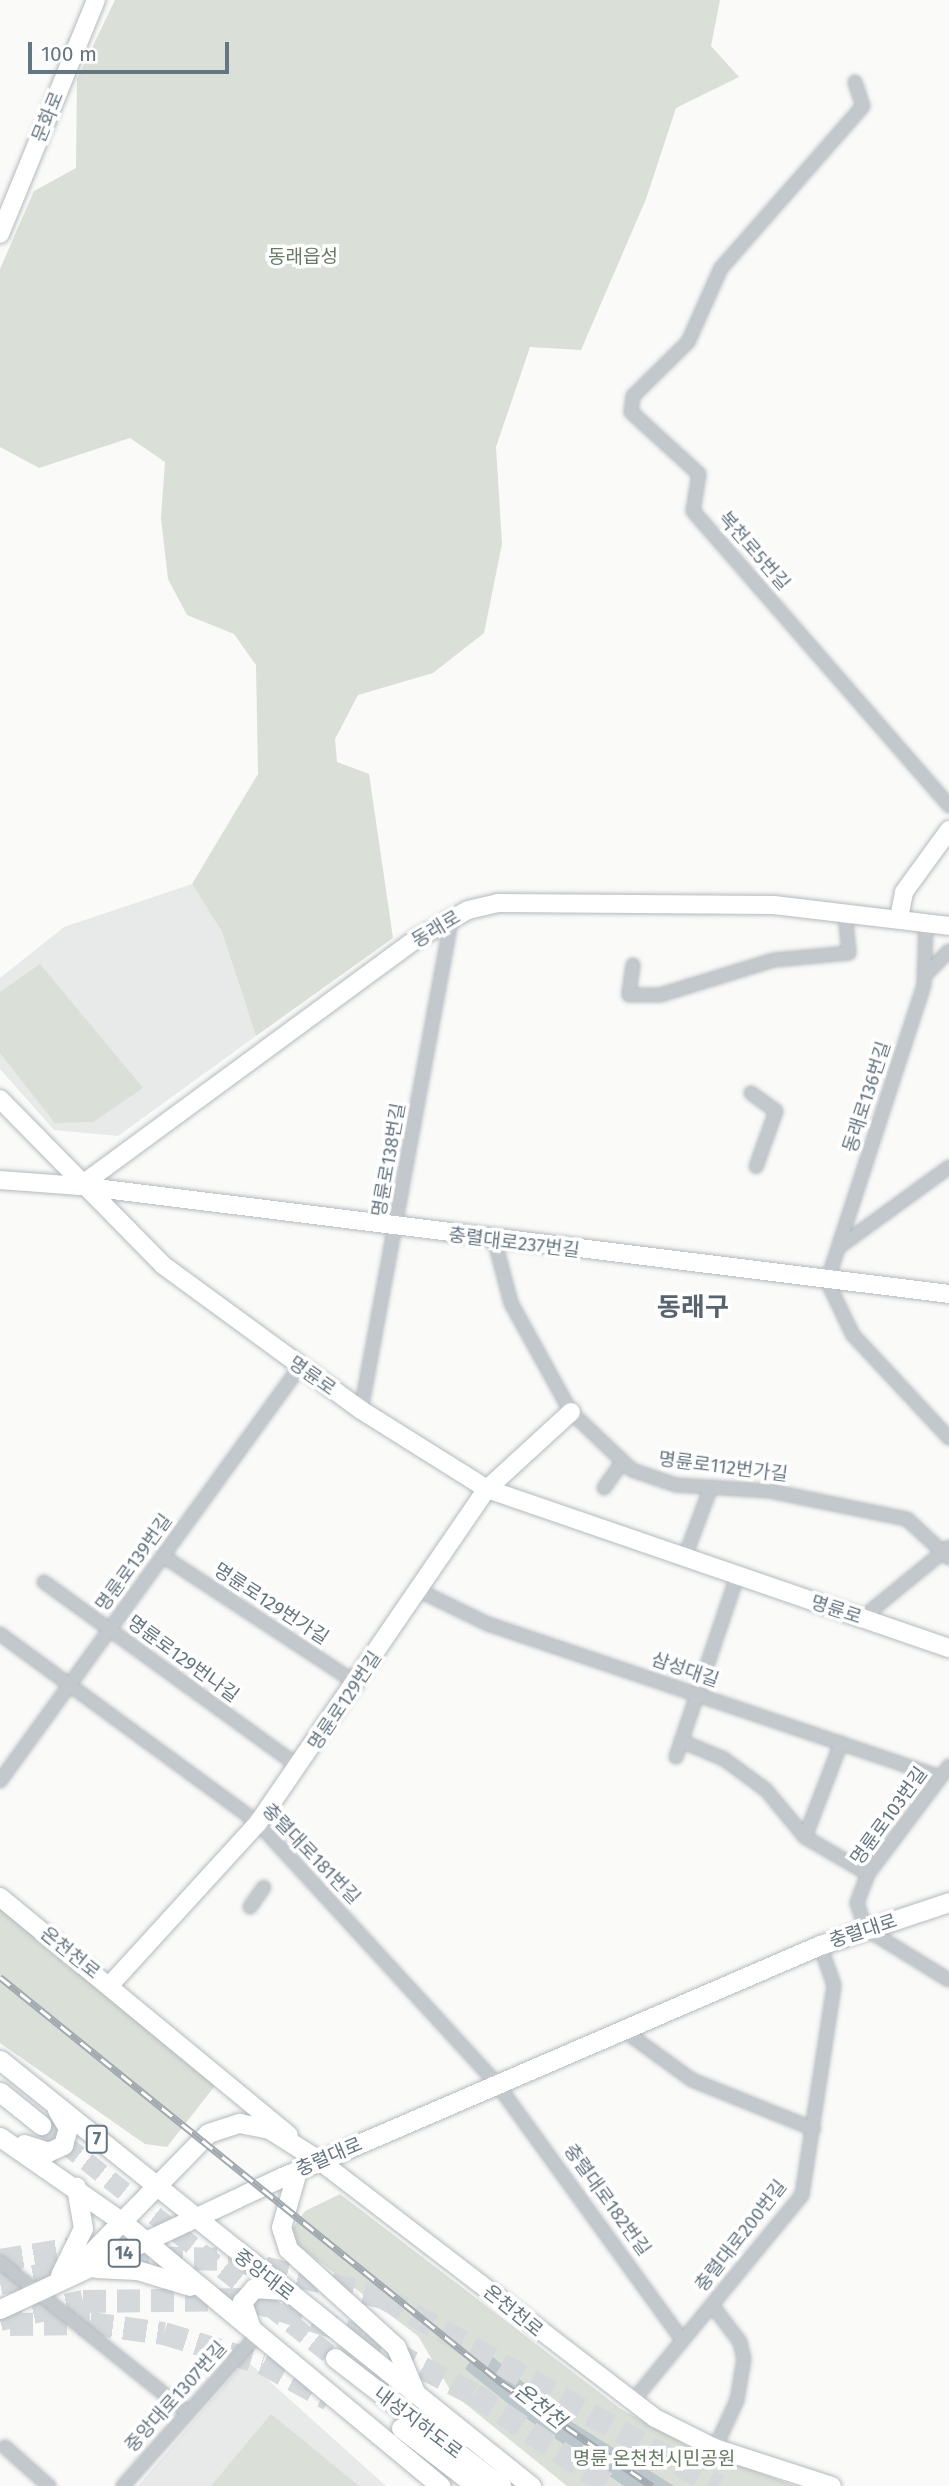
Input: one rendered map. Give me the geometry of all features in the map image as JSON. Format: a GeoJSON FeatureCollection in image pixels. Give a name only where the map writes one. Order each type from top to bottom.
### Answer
{"type":"FeatureCollection","features":[{"type":"Feature","properties":{"kind":"main road","name":"충렬대로"},"geometry":{"type":"LineString","coordinates":[[0,2309],[307,2167],[820,1945],[949,1902]]}},
{"type":"Feature","properties":{"kind":"main road","name":"중앙대로"},"geometry":{"type":"LineString","coordinates":[[0,2060],[194,2219],[531,2486]]}},
{"type":"Feature","properties":{"kind":"main road"},"geometry":{"type":"LineString","coordinates":[[0,2092],[37,2130],[0,2109]]}},
{"type":"Feature","properties":{"kind":"main road"},"geometry":{"type":"LineString","coordinates":[[0,2136],[48,2152],[58,2150],[68,2128],[51,2103]]}},
{"type":"Feature","properties":{"kind":"main road"},"geometry":{"type":"LineString","coordinates":[[46,2289],[125,2224],[208,2133],[239,2123],[264,2128],[300,2144],[307,2167],[281,2227],[288,2249],[396,2347],[417,2396]]}},
{"type":"Feature","properties":{"kind":"main road"},"geometry":{"type":"LineString","coordinates":[[0,2136],[125,2224],[441,2486]]}},
{"type":"Feature","properties":{"kind":"main road"},"geometry":{"type":"LineString","coordinates":[[46,2289],[83,2228],[76,2187]]}},
{"type":"Feature","properties":{"kind":"main road"},"geometry":{"type":"LineString","coordinates":[[92,2267],[137,2270],[206,2293]]}},
{"type":"Feature","properties":{"kind":"main road"},"geometry":{"type":"LineString","coordinates":[[255,2332],[242,2302],[254,2288],[284,2290]]}},
{"type":"Feature","properties":{"kind":"main road","name":"내성지하도로"},"geometry":{"type":"LineString","coordinates":[[476,2486],[331,2363],[501,2486]]}},
{"type":"Feature","properties":{"kind":"street","name":"문화로"},"geometry":{"type":"LineString","coordinates":[[0,234],[96,0]]}},
{"type":"Feature","properties":{"kind":"street","name":"복천로5번길"},"geometry":{"type":"LineString","coordinates":[[855,82],[863,106],[721,268],[688,342],[633,396],[631,412],[699,474],[693,511],[949,806]]}},
{"type":"Feature","properties":{"kind":"street"},"geometry":{"type":"LineString","coordinates":[[899,918],[904,892],[949,830]]}},
{"type":"Feature","properties":{"kind":"street","name":"동래로"},"geometry":{"type":"LineString","coordinates":[[80,1186],[452,916],[498,903],[774,905],[949,926]]}},
{"type":"Feature","properties":{"kind":"street"},"geometry":{"type":"LineString","coordinates":[[633,965],[629,995],[660,995],[774,960],[849,953],[845,913]]}},
{"type":"Feature","properties":{"kind":"street","name":"명륜로138번길"},"geometry":{"type":"LineString","coordinates":[[361,1410],[452,916]]}},
{"type":"Feature","properties":{"kind":"street","name":"동래로136번길"},"geometry":{"type":"LineString","coordinates":[[827,1281],[926,973],[926,922]]}},
{"type":"Feature","properties":{"kind":"street"},"geometry":{"type":"LineString","coordinates":[[926,973],[949,951]]}},
{"type":"Feature","properties":{"kind":"street"},"geometry":{"type":"LineString","coordinates":[[751,1093],[776,1111],[756,1167]]}},
{"type":"Feature","properties":{"kind":"street","name":"명륜로"},"geometry":{"type":"LineString","coordinates":[[0,1099],[80,1186],[156,1260],[299,1368],[487,1489],[949,1648]]}},
{"type":"Feature","properties":{"kind":"street"},"geometry":{"type":"LineString","coordinates":[[839,1247],[949,1167]]}},
{"type":"Feature","properties":{"kind":"street"},"geometry":{"type":"LineString","coordinates":[[0,1180],[80,1186]]}},
{"type":"Feature","properties":{"kind":"street","name":"충렬대로237번길"},"geometry":{"type":"LineString","coordinates":[[80,1186],[495,1242],[949,1294]]}},
{"type":"Feature","properties":{"kind":"street","name":"명륜로112번가길"},"geometry":{"type":"LineString","coordinates":[[495,1242],[511,1303],[571,1412],[622,1462],[650,1480],[770,1491],[907,1519],[946,1553]]}},
{"type":"Feature","properties":{"kind":"street"},"geometry":{"type":"LineString","coordinates":[[827,1281],[853,1335],[949,1438]]}},
{"type":"Feature","properties":{"kind":"street","name":"명륜로139번길"},"geometry":{"type":"LineString","coordinates":[[0,1781],[299,1368]]}},
{"type":"Feature","properties":{"kind":"street","name":"명륜로129번길"},"geometry":{"type":"LineString","coordinates":[[110,1985],[258,1823],[358,1684],[487,1489],[571,1412]]}},
{"type":"Feature","properties":{"kind":"street"},"geometry":{"type":"LineString","coordinates":[[604,1488],[622,1462]]}},
{"type":"Feature","properties":{"kind":"street"},"geometry":{"type":"LineString","coordinates":[[684,1559],[711,1487]]}},
{"type":"Feature","properties":{"kind":"street"},"geometry":{"type":"LineString","coordinates":[[862,1618],[946,1553]]}},
{"type":"Feature","properties":{"kind":"street","name":"명륜로129번가길"},"geometry":{"type":"LineString","coordinates":[[163,1556],[358,1684]]}},
{"type":"Feature","properties":{"kind":"street"},"geometry":{"type":"LineString","coordinates":[[676,1757],[737,1577]]}},
{"type":"Feature","properties":{"kind":"street","name":"명륜로129번나길"},"geometry":{"type":"LineString","coordinates":[[44,1582],[300,1767]]}},
{"type":"Feature","properties":{"kind":"street","name":"삼성대길"},"geometry":{"type":"LineString","coordinates":[[420,1591],[488,1624],[940,1777]]}},
{"type":"Feature","properties":{"kind":"street","name":"충렬대로181번길"},"geometry":{"type":"LineString","coordinates":[[0,1634],[258,1823],[497,2084]]}},
{"type":"Feature","properties":{"kind":"street"},"geometry":{"type":"LineString","coordinates":[[681,1741],[724,1759],[766,1790],[805,1837],[868,1874]]}},
{"type":"Feature","properties":{"kind":"street"},"geometry":{"type":"LineString","coordinates":[[805,1837],[841,1743]]}},
{"type":"Feature","properties":{"kind":"street","name":"명륜로103번길"},"geometry":{"type":"LineString","coordinates":[[866,1929],[857,1903],[868,1874],[949,1766]]}},
{"type":"Feature","properties":{"kind":"street"},"geometry":{"type":"LineString","coordinates":[[250,1907],[264,1887]]}},
{"type":"Feature","properties":{"kind":"street","name":"온천천로"},"geometry":{"type":"LineString","coordinates":[[0,1896],[300,2144]]}},
{"type":"Feature","properties":{"kind":"street"},"geometry":{"type":"LineString","coordinates":[[866,1929],[949,1980]]}},
{"type":"Feature","properties":{"kind":"street","name":"충렬대로200번길"},"geometry":{"type":"LineString","coordinates":[[632,2402],[802,2195],[834,1985],[820,1945]]}},
{"type":"Feature","properties":{"kind":"street"},"geometry":{"type":"LineString","coordinates":[[623,2030],[692,2080],[814,2129]]}},
{"type":"Feature","properties":{"kind":"street","name":"충렬대로182번길"},"geometry":{"type":"LineString","coordinates":[[497,2084],[682,2340]]}},
{"type":"Feature","properties":{"kind":"street","name":"온천천로"},"geometry":{"type":"LineString","coordinates":[[307,2167],[632,2402],[715,2448],[832,2486]]}},
{"type":"Feature","properties":{"kind":"street"},"geometry":{"type":"LineString","coordinates":[[0,2262],[46,2289],[188,2413]]}},
{"type":"Feature","properties":{"kind":"street"},"geometry":{"type":"LineString","coordinates":[[712,2305],[740,2342],[744,2360],[737,2400],[715,2448]]}},
{"type":"Feature","properties":{"kind":"street","name":"중앙대로1307번길"},"geometry":{"type":"LineString","coordinates":[[122,2486],[188,2413],[255,2332]]}},
{"type":"Feature","properties":{"kind":"street"},"geometry":{"type":"LineString","coordinates":[[5,2447],[49,2486]]}},
{"type":"Feature","properties":{"kind":"shaded area"},"geometry":{"type":"Polygon","coordinates":[[[192,884],[222,932],[256,1036],[118,1136],[54,1130],[0,1069],[0,978],[64,927],[192,884]]]}},
{"type":"Feature","properties":{"kind":"shaded area"},"geometry":{"type":"Polygon","coordinates":[[[246,2360],[386,2486],[138,2486],[246,2360]]]}},
{"type":"Feature","properties":{"kind":"green space","name":"동래읍성"},"geometry":{"type":"Polygon","coordinates":[[[115,0],[720,0],[711,46],[739,77],[676,108],[646,199],[581,350],[530,347],[496,447],[502,544],[484,633],[433,673],[358,695],[335,739],[337,762],[369,774],[393,938],[256,1036],[222,932],[192,884],[258,774],[256,665],[234,634],[187,615],[168,579],[161,518],[165,462],[130,438],[39,468],[0,447],[0,269],[34,191],[76,168],[77,79],[115,0]]]}},
{"type":"Feature","properties":{"kind":"green space"},"geometry":{"type":"Polygon","coordinates":[[[40,964],[143,1088],[93,1122],[55,1123],[0,1053],[0,992],[40,964]]]}},
{"type":"Feature","properties":{"kind":"green space"},"geometry":{"type":"Polygon","coordinates":[[[0,1909],[217,2083],[167,2147],[145,2144],[0,2043],[0,1909]]]}},
{"type":"Feature","properties":{"kind":"green space","name":"명륜 온천천시민공원"},"geometry":{"type":"Polygon","coordinates":[[[340,2194],[621,2409],[690,2447],[795,2486],[567,2486],[452,2393],[418,2336],[296,2244],[292,2229],[305,2211],[340,2194]]]}},
{"type":"Feature","properties":{"kind":"green space"},"geometry":{"type":"Polygon","coordinates":[[[271,2414],[359,2486],[211,2486],[271,2414]]]}},
{"type":"Feature","properties":{"kind":"water","name":"온천천"},"geometry":{"type":"Polygon","coordinates":[[[480,2346],[567,2419],[674,2486],[624,2486],[530,2421],[465,2369],[480,2346]]]}},
{"type":"Feature","properties":{"kind":"tunnel"},"geometry":{"type":"LineString","coordinates":[[41,2125],[335,2358]]}},
{"type":"Feature","properties":{"kind":"tunnel"},"geometry":{"type":"LineString","coordinates":[[0,2260],[124,2240],[152,2248]]}},
{"type":"Feature","properties":{"kind":"tunnel"},"geometry":{"type":"LineString","coordinates":[[0,2283],[126,2257],[232,2259],[383,2297],[718,2486]]}},
{"type":"Feature","properties":{"kind":"tunnel"},"geometry":{"type":"LineString","coordinates":[[0,2319],[83,2301],[248,2299],[362,2336],[474,2394],[611,2486]]}},
{"type":"Feature","properties":{"kind":"tunnel"},"geometry":{"type":"LineString","coordinates":[[10,2324],[90,2323],[164,2333],[263,2363],[329,2399]]}},
{"type":"Feature","properties":{"kind":"railway"},"geometry":{"type":"LineString","coordinates":[[0,1977],[502,2383],[652,2486]]}},
{"type":"Feature","properties":{"kind":"district","name":"동래구"},"geometry":{"type":"Point","coordinates":[693,1308]}}]}
